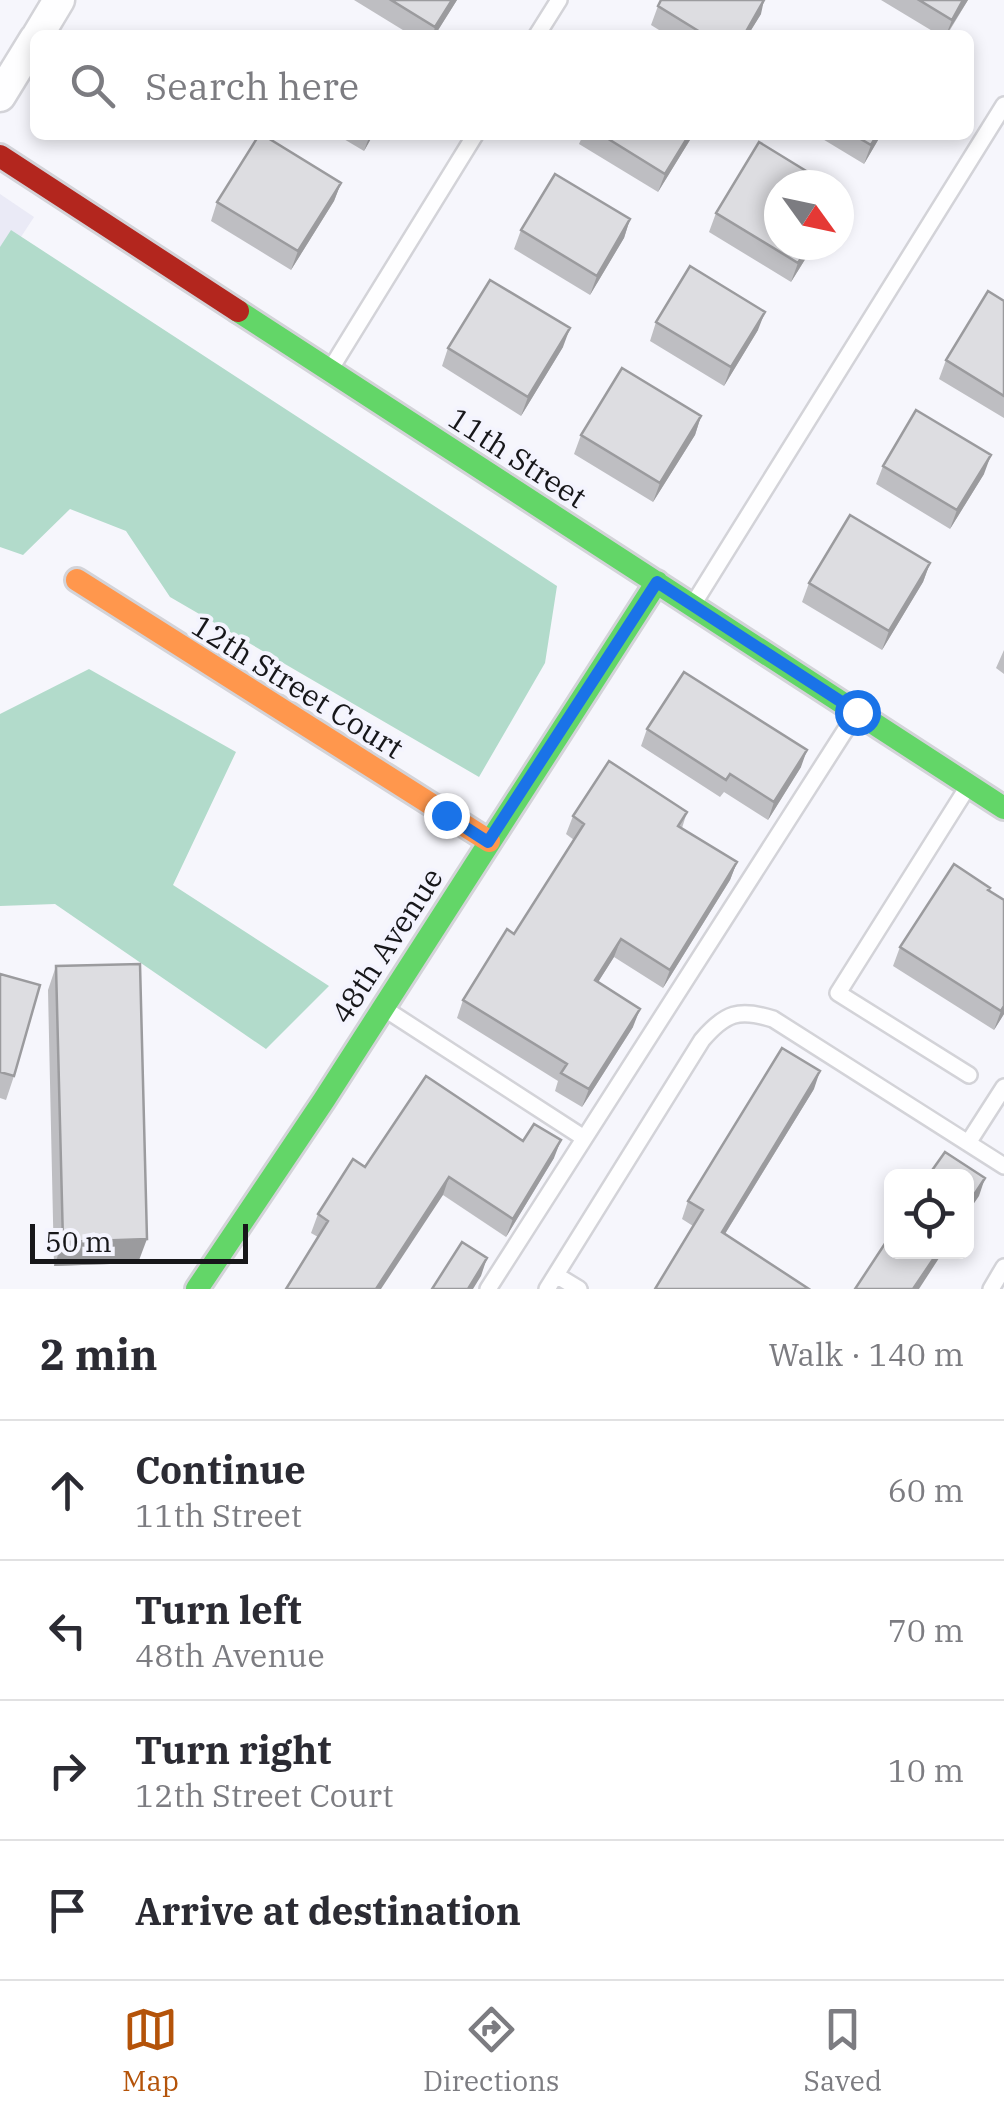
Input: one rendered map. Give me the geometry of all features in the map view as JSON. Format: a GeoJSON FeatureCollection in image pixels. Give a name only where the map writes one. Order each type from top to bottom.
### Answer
{"type":"FeatureCollection","features":[{"type":"Feature","properties":{"kind":"street"},"geometry":{"type":"LineString","coordinates":[[40,30],[59,0]]}},
{"type":"Feature","properties":{"kind":"street"},"geometry":{"type":"LineString","coordinates":[[0,96],[30,47]]}},
{"type":"Feature","properties":{"kind":"street","name":"11th Street"},"geometry":{"type":"LineString","coordinates":[[0,156],[1004,808]]}},
{"type":"Feature","properties":{"kind":"street","name":"12th Street Court"},"geometry":{"type":"LineString","coordinates":[[76,580],[488,842]]}},
{"type":"Feature","properties":{"kind":"street","name":"48th Avenue"},"geometry":{"type":"LineString","coordinates":[[197,1289],[657,582]]}},
{"type":"Feature","properties":{"kind":"lane"},"geometry":{"type":"LineString","coordinates":[[540,30],[558,0]]}},
{"type":"Feature","properties":{"kind":"lane"},"geometry":{"type":"LineString","coordinates":[[693,606],[1004,105]]}},
{"type":"Feature","properties":{"kind":"lane"},"geometry":{"type":"LineString","coordinates":[[330,370],[472,140]]}},
{"type":"Feature","properties":{"kind":"lane"},"geometry":{"type":"LineString","coordinates":[[488,1289],[857,712]]}},
{"type":"Feature","properties":{"kind":"lane"},"geometry":{"type":"LineString","coordinates":[[969,785],[838,993],[970,1075]]}},
{"type":"Feature","properties":{"kind":"lane"},"geometry":{"type":"LineString","coordinates":[[382,1007],[584,1138]]}},
{"type":"Feature","properties":{"kind":"lane"},"geometry":{"type":"LineString","coordinates":[[578,1289],[552,1282],[702,1040],[718,1022],[738,1013],[773,1019],[1004,1166]]}},
{"type":"Feature","properties":{"kind":"lane"},"geometry":{"type":"LineString","coordinates":[[968,1143],[1004,1087]]}},
{"type":"Feature","properties":{"kind":"lane"},"geometry":{"type":"LineString","coordinates":[[991,1289],[1004,1267]]}},
{"type":"Feature","properties":{"kind":"shaded area"},"geometry":{"type":"Polygon","coordinates":[[[0,194],[34,217],[0,269],[0,194]]]}},
{"type":"Feature","properties":{"kind":"green space"},"geometry":{"type":"Polygon","coordinates":[[[11,230],[557,586],[545,663],[479,777],[170,597],[126,531],[70,509],[23,555],[0,547],[0,247],[11,230]]]}},
{"type":"Feature","properties":{"kind":"green space"},"geometry":{"type":"Polygon","coordinates":[[[89,669],[236,752],[173,885],[329,986],[266,1049],[55,904],[0,906],[0,714],[89,669]]]}},
{"type":"Feature","properties":{"kind":"building"},"geometry":{"type":"Polygon","coordinates":[[[391,0],[452,0],[435,27],[391,0]]]}},
{"type":"Feature","properties":{"kind":"building"},"geometry":{"type":"Polygon","coordinates":[[[661,0],[764,0],[747,30],[697,30],[658,6],[661,0]]]}},
{"type":"Feature","properties":{"kind":"building"},"geometry":{"type":"Polygon","coordinates":[[[919,0],[963,0],[952,20],[919,0]]]}},
{"type":"Feature","properties":{"kind":"building"},"geometry":{"type":"Polygon","coordinates":[[[256,140],[271,140],[341,183],[298,251],[217,202],[256,140]]]}},
{"type":"Feature","properties":{"kind":"building"},"geometry":{"type":"Polygon","coordinates":[[[610,140],[686,140],[665,174],[610,140]]]}},
{"type":"Feature","properties":{"kind":"building"},"geometry":{"type":"Polygon","coordinates":[[[759,142],[805,170],[764,170],[764,242],[716,213],[759,142]]]}},
{"type":"Feature","properties":{"kind":"building"},"geometry":{"type":"Polygon","coordinates":[[[555,174],[630,219],[597,276],[521,230],[555,174]]]}},
{"type":"Feature","properties":{"kind":"building"},"geometry":{"type":"Polygon","coordinates":[[[690,266],[765,312],[731,367],[656,322],[690,266]]]}},
{"type":"Feature","properties":{"kind":"building"},"geometry":{"type":"Polygon","coordinates":[[[490,280],[570,328],[528,397],[448,348],[490,280]]]}},
{"type":"Feature","properties":{"kind":"building"},"geometry":{"type":"Polygon","coordinates":[[[988,291],[1004,301],[1004,396],[946,360],[988,291]]]}},
{"type":"Feature","properties":{"kind":"building"},"geometry":{"type":"Polygon","coordinates":[[[622,368],[701,416],[660,483],[581,435],[622,368]]]}},
{"type":"Feature","properties":{"kind":"building"},"geometry":{"type":"Polygon","coordinates":[[[916,410],[991,455],[957,510],[883,466],[916,410]]]}},
{"type":"Feature","properties":{"kind":"building"},"geometry":{"type":"Polygon","coordinates":[[[850,515],[930,563],[889,631],[809,583],[850,515]]]}},
{"type":"Feature","properties":{"kind":"building"},"geometry":{"type":"Polygon","coordinates":[[[684,672],[807,750],[774,802],[730,774],[726,780],[647,729],[684,672]]]}},
{"type":"Feature","properties":{"kind":"building"},"geometry":{"type":"Polygon","coordinates":[[[609,761],[687,812],[678,826],[737,862],[670,970],[621,939],[595,980],[640,1009],[589,1089],[561,1073],[567,1064],[463,1000],[507,929],[514,934],[584,824],[573,816],[609,761]]]}},
{"type":"Feature","properties":{"kind":"building"},"geometry":{"type":"Polygon","coordinates":[[[954,864],[1004,900],[1001,1011],[900,947],[954,864]]]}},
{"type":"Feature","properties":{"kind":"building"},"geometry":{"type":"Polygon","coordinates":[[[140,964],[147,1239],[63,1242],[56,966],[140,964]]]}},
{"type":"Feature","properties":{"kind":"building"},"geometry":{"type":"Polygon","coordinates":[[[0,974],[40,985],[14,1076],[0,1072],[0,974]]]}},
{"type":"Feature","properties":{"kind":"building"},"geometry":{"type":"Polygon","coordinates":[[[782,1048],[820,1071],[722,1232],[809,1289],[655,1289],[703,1210],[688,1201],[782,1048]]]}},
{"type":"Feature","properties":{"kind":"building"},"geometry":{"type":"Polygon","coordinates":[[[426,1076],[523,1141],[534,1124],[561,1140],[513,1219],[449,1177],[376,1289],[286,1289],[328,1221],[318,1214],[353,1159],[365,1167],[426,1076]]]}},
{"type":"Feature","properties":{"kind":"building"},"geometry":{"type":"Polygon","coordinates":[[[945,1152],[971,1169],[933,1169],[945,1152]]]}},
{"type":"Feature","properties":{"kind":"building"},"geometry":{"type":"Polygon","coordinates":[[[974,1171],[985,1178],[974,1195],[974,1171]]]}},
{"type":"Feature","properties":{"kind":"building"},"geometry":{"type":"Polygon","coordinates":[[[462,1242],[487,1258],[468,1289],[432,1289],[462,1242]]]}},
{"type":"Feature","properties":{"kind":"building"},"geometry":{"type":"Polygon","coordinates":[[[884,1245],[884,1259],[933,1259],[913,1289],[855,1289],[884,1245]]]}},
{"type":"Feature","properties":{"kind":"traffic: fast"},"geometry":{"type":"LineString","coordinates":[[238,311],[1004,808]]}},
{"type":"Feature","properties":{"kind":"traffic: fast"},"geometry":{"type":"LineString","coordinates":[[197,1289],[324,1100],[657,582]]}},
{"type":"Feature","properties":{"kind":"traffic: slow"},"geometry":{"type":"LineString","coordinates":[[77,580],[489,841]]}},
{"type":"Feature","properties":{"kind":"traffic: jam"},"geometry":{"type":"LineString","coordinates":[[0,156],[238,311]]}},
{"type":"Feature","properties":{"kind":"route"},"geometry":{"type":"LineString","coordinates":[[446,815],[488,842],[657,582],[857,712]]}}]}
